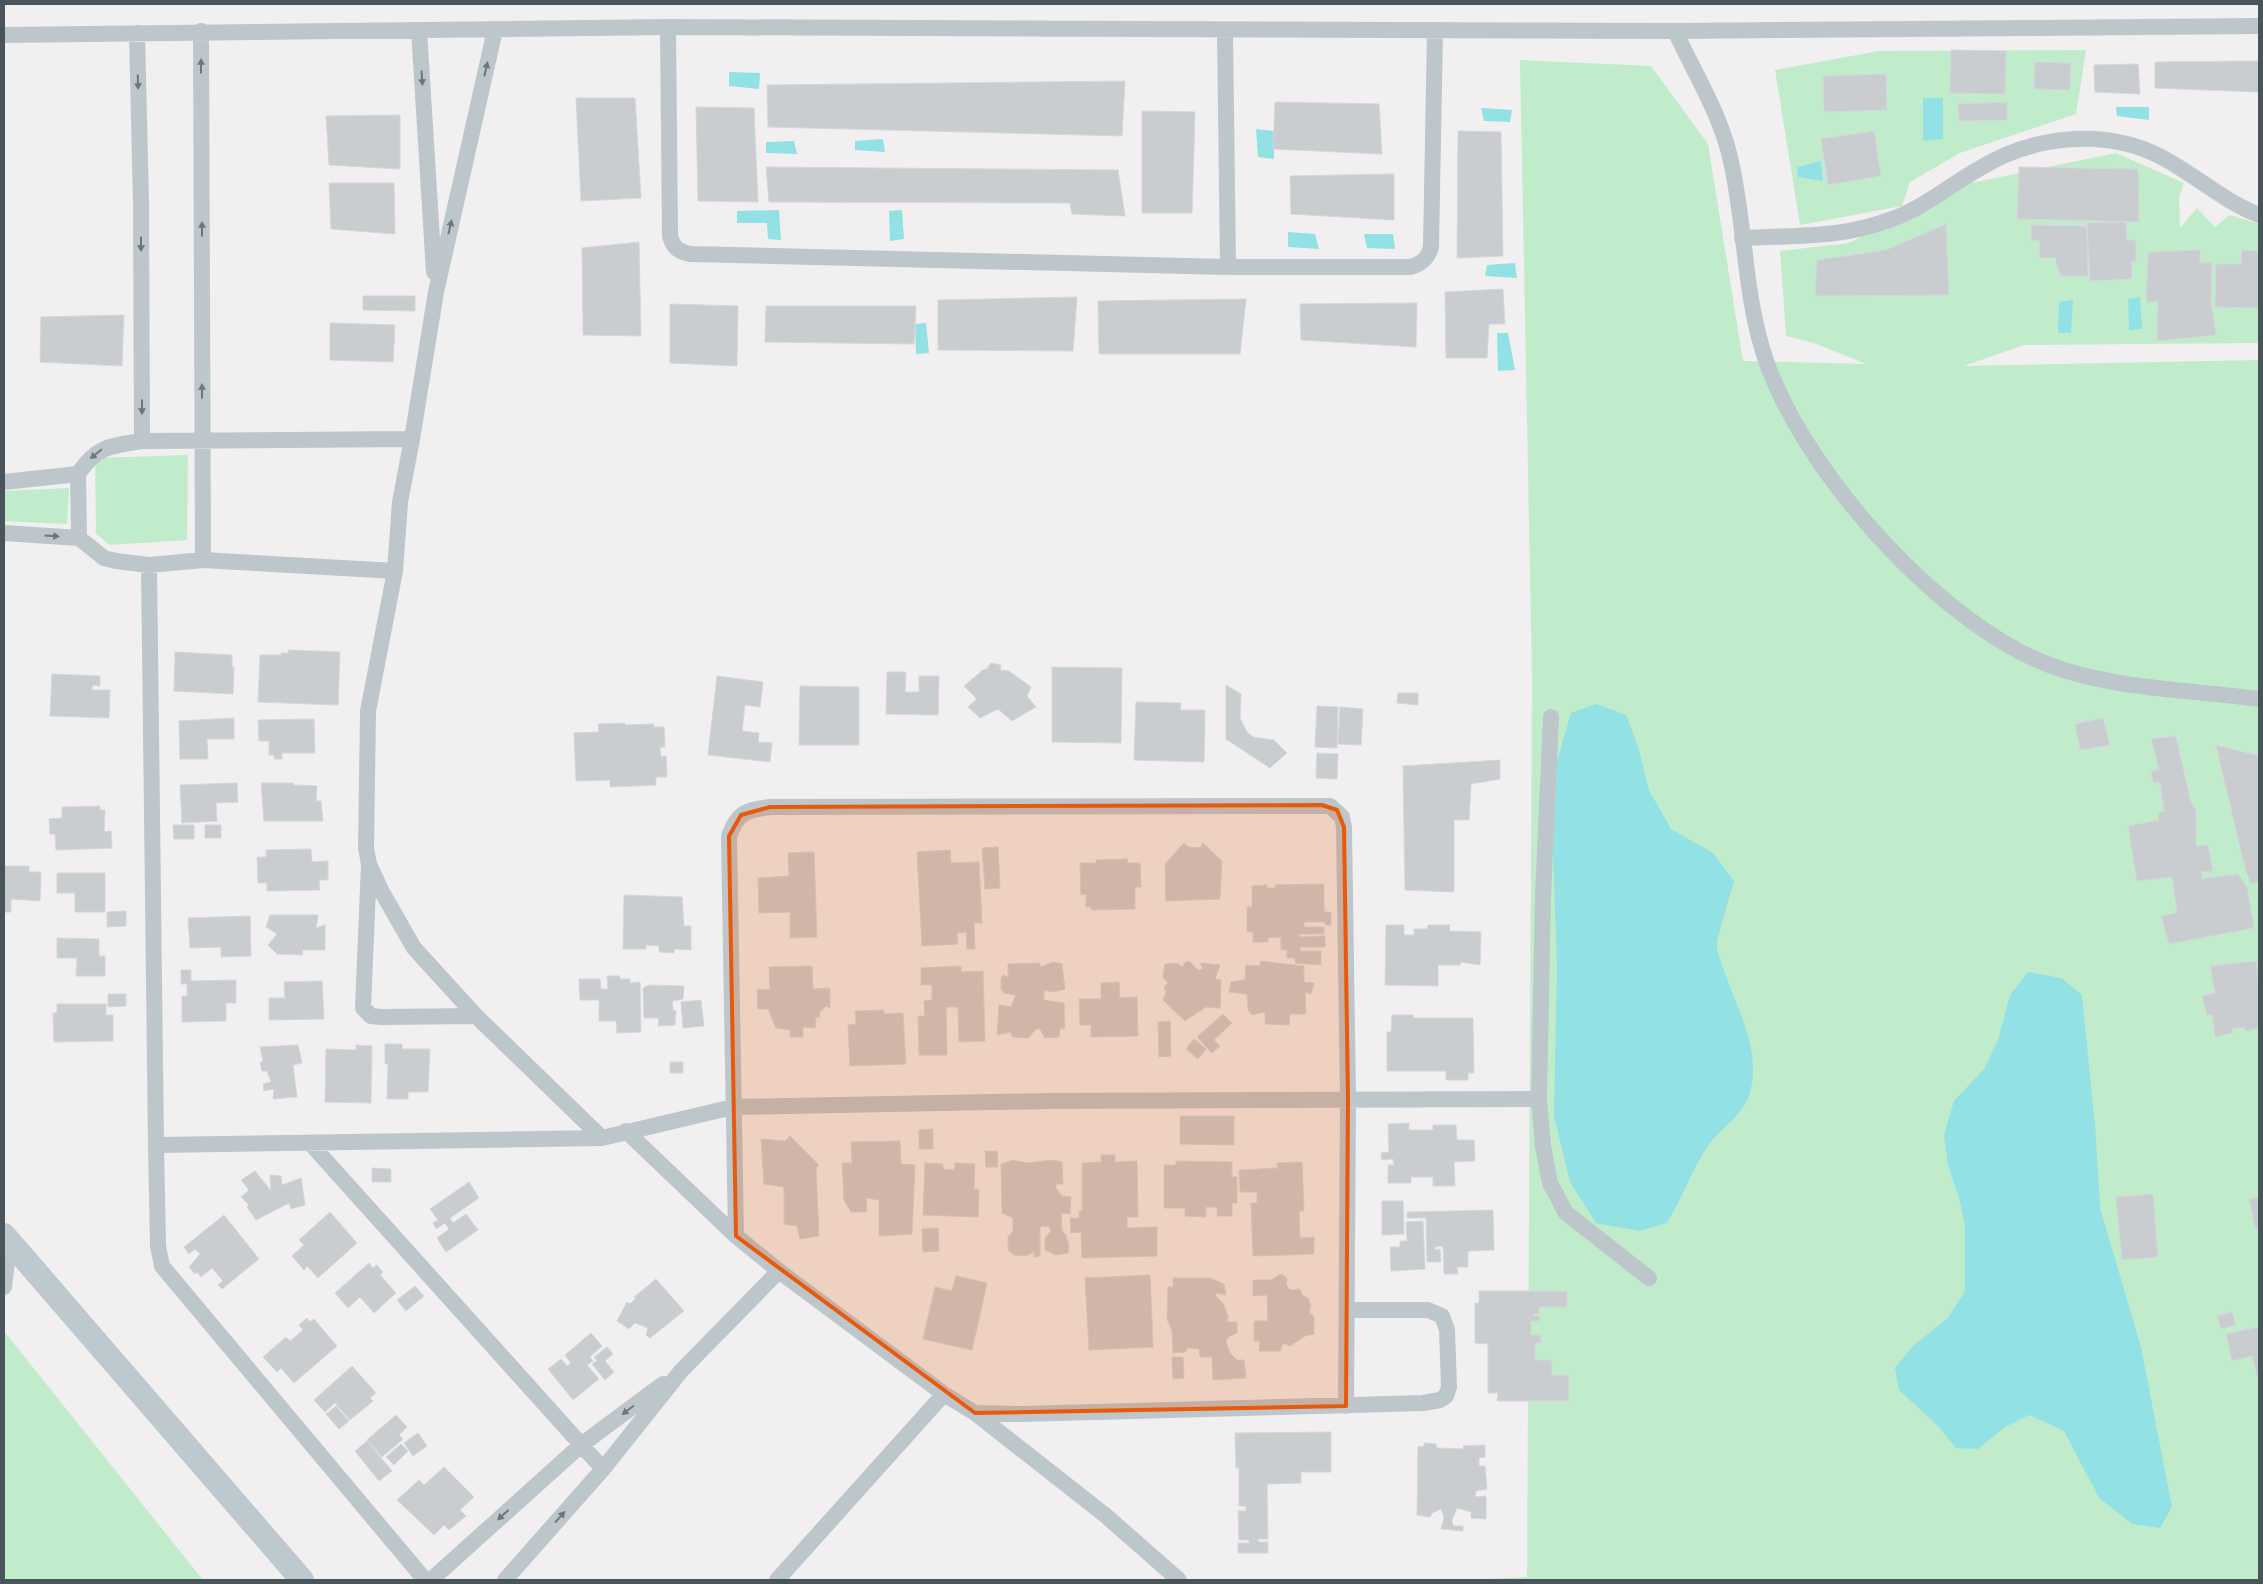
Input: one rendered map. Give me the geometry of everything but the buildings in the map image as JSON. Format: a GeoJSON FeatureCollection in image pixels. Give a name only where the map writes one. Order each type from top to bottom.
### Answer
{"type":"FeatureCollection","features":[{"type":"Feature","properties":{"kind":"street"},"geometry":{"type":"LineString","coordinates":[[4,35],[201,31],[495,30],[668,27],[1225,31],[1674,31],[2259,26]]}},
{"type":"Feature","properties":{"kind":"street"},"geometry":{"type":"LineString","coordinates":[[668,27],[670,236],[672,243],[680,252],[691,254],[1228,267],[1410,267],[1417,265],[1426,258],[1431,246],[1435,30]]}},
{"type":"Feature","properties":{"kind":"street"},"geometry":{"type":"LineString","coordinates":[[419,30],[436,292]]}},
{"type":"Feature","properties":{"kind":"street"},"geometry":{"type":"LineString","coordinates":[[476,1016],[381,1017],[371,1016],[363,1008],[368,864],[365,799],[368,711],[395,571],[400,502],[436,292],[495,30]]}},
{"type":"Feature","properties":{"kind":"street"},"geometry":{"type":"LineString","coordinates":[[201,31],[203,560]]}},
{"type":"Feature","properties":{"kind":"street"},"geometry":{"type":"LineString","coordinates":[[1225,31],[1228,267]]}},
{"type":"Feature","properties":{"kind":"street"},"geometry":{"type":"LineString","coordinates":[[1674,31],[1714,112],[1729,152],[1762,348],[1773,382],[1789,412],[1831,479],[1859,515],[1932,588],[1988,633],[2014,649],[2061,670],[2129,685],[2259,699]]}},
{"type":"Feature","properties":{"kind":"street"},"geometry":{"type":"LineString","coordinates":[[137,33],[141,202],[142,442]]}},
{"type":"Feature","properties":{"kind":"street"},"geometry":{"type":"LineString","coordinates":[[1742,238],[1855,232],[1905,214],[1978,169],[2011,153],[2041,143],[2083,139],[2124,143],[2161,155],[2222,197],[2259,215]]}},
{"type":"Feature","properties":{"kind":"street"},"geometry":{"type":"LineString","coordinates":[[79,538],[78,474],[91,457],[102,449],[142,442],[203,440],[412,439]]}},
{"type":"Feature","properties":{"kind":"street"},"geometry":{"type":"LineString","coordinates":[[4,482],[78,474]]}},
{"type":"Feature","properties":{"kind":"street"},"geometry":{"type":"LineString","coordinates":[[4,533],[79,538],[104,558],[148,565],[203,560],[395,571]]}},
{"type":"Feature","properties":{"kind":"street"},"geometry":{"type":"LineString","coordinates":[[148,565],[158,1246],[162,1266],[425,1580]]}},
{"type":"Feature","properties":{"kind":"street"},"geometry":{"type":"LineString","coordinates":[[1551,717],[1543,896],[1539,1099],[1543,1146],[1550,1183],[1566,1213],[1649,1278]]}},
{"type":"Feature","properties":{"kind":"street"},"geometry":{"type":"LineString","coordinates":[[736,1236],[729,836],[734,823],[741,815],[751,809],[770,807],[1330,806],[1342,817],[1344,827],[1348,1098],[1346,1406]]}},
{"type":"Feature","properties":{"kind":"street"},"geometry":{"type":"LineString","coordinates":[[368,864],[414,948],[476,1016],[602,1138]]}},
{"type":"Feature","properties":{"kind":"street"},"geometry":{"type":"LineString","coordinates":[[156,1145],[602,1138],[733,1107],[1348,1098],[1539,1099]]}},
{"type":"Feature","properties":{"kind":"street"},"geometry":{"type":"LineString","coordinates":[[626,1131],[736,1236],[779,1271],[944,1394],[975,1413],[1104,1515],[1179,1580]]}},
{"type":"Feature","properties":{"kind":"street"},"geometry":{"type":"LineString","coordinates":[[310,1143],[603,1469]]}},
{"type":"Feature","properties":{"kind":"street"},"geometry":{"type":"LineString","coordinates":[[4,1286],[6,1239]]}},
{"type":"Feature","properties":{"kind":"street"},"geometry":{"type":"LineString","coordinates":[[6,1239],[302,1580]]}},
{"type":"Feature","properties":{"kind":"street"},"geometry":{"type":"LineString","coordinates":[[504,1580],[603,1469],[681,1371],[779,1271]]}},
{"type":"Feature","properties":{"kind":"street"},"geometry":{"type":"LineString","coordinates":[[975,1413],[1346,1406],[1432,1402],[1446,1396],[1449,1388],[1447,1330],[1442,1316],[1428,1310],[1348,1310]]}},
{"type":"Feature","properties":{"kind":"street"},"geometry":{"type":"LineString","coordinates":[[431,1580],[581,1445],[681,1371]]}},
{"type":"Feature","properties":{"kind":"street"},"geometry":{"type":"LineString","coordinates":[[777,1580],[944,1394]]}},
{"type":"Feature","properties":{"kind":"highlighted area"},"geometry":{"type":"Polygon","coordinates":[[[1322,805],[1337,810],[1344,827],[1348,1098],[1346,1406],[975,1413],[736,1236],[729,836],[741,815],[770,807],[1322,805]]]}},
{"type":"Feature","properties":{"kind":"green space"},"geometry":{"type":"Polygon","coordinates":[[[2086,50],[2076,114],[1960,153],[1910,182],[1902,206],[1800,225],[1775,70],[1879,51],[2086,50]]]}},
{"type":"Feature","properties":{"kind":"green space"},"geometry":{"type":"Polygon","coordinates":[[[1520,60],[1651,66],[1708,144],[1743,361],[1866,364],[1814,343],[1786,336],[1780,251],[1849,243],[1966,184],[2116,153],[2184,183],[2179,198],[2180,228],[2197,208],[2215,227],[2230,215],[2259,224],[2259,343],[2024,345],[1964,366],[2259,360],[2259,1580],[1466,1580],[1527,1577],[1532,678],[1520,60]]]}},
{"type":"Feature","properties":{"kind":"green space"},"geometry":{"type":"Polygon","coordinates":[[[188,455],[187,540],[110,545],[96,534],[95,458],[188,455]]]}},
{"type":"Feature","properties":{"kind":"green space"},"geometry":{"type":"Polygon","coordinates":[[[69,488],[67,524],[4,521],[4,491],[69,488]]]}},
{"type":"Feature","properties":{"kind":"green space"},"geometry":{"type":"Polygon","coordinates":[[[4,1331],[203,1580],[4,1580],[4,1331]]]}},
{"type":"Feature","properties":{"kind":"water"},"geometry":{"type":"Polygon","coordinates":[[[729,72],[760,73],[759,89],[729,86],[729,72]]]}},
{"type":"Feature","properties":{"kind":"water"},"geometry":{"type":"Polygon","coordinates":[[[1923,98],[1943,98],[1943,139],[1923,141],[1923,98]]]}},
{"type":"Feature","properties":{"kind":"water"},"geometry":{"type":"Polygon","coordinates":[[[2116,107],[2149,107],[2149,120],[2117,116],[2116,107]]]}},
{"type":"Feature","properties":{"kind":"water"},"geometry":{"type":"Polygon","coordinates":[[[1481,108],[1512,110],[1510,122],[1484,121],[1481,108]]]}},
{"type":"Feature","properties":{"kind":"water"},"geometry":{"type":"Polygon","coordinates":[[[1256,129],[1274,131],[1274,159],[1258,157],[1256,129]]]}},
{"type":"Feature","properties":{"kind":"water"},"geometry":{"type":"Polygon","coordinates":[[[883,139],[885,152],[855,150],[855,141],[883,139]]]}},
{"type":"Feature","properties":{"kind":"water"},"geometry":{"type":"Polygon","coordinates":[[[794,141],[797,154],[766,153],[766,142],[794,141]]]}},
{"type":"Feature","properties":{"kind":"water"},"geometry":{"type":"Polygon","coordinates":[[[1821,161],[1823,181],[1798,177],[1797,167],[1821,161]]]}},
{"type":"Feature","properties":{"kind":"water"},"geometry":{"type":"Polygon","coordinates":[[[779,210],[781,240],[768,239],[767,223],[737,223],[737,211],[779,210]]]}},
{"type":"Feature","properties":{"kind":"water"},"geometry":{"type":"Polygon","coordinates":[[[902,210],[904,239],[890,241],[889,211],[902,210]]]}},
{"type":"Feature","properties":{"kind":"water"},"geometry":{"type":"Polygon","coordinates":[[[1288,232],[1315,234],[1319,249],[1288,247],[1288,232]]]}},
{"type":"Feature","properties":{"kind":"water"},"geometry":{"type":"Polygon","coordinates":[[[1364,234],[1393,234],[1395,249],[1367,248],[1364,234]]]}},
{"type":"Feature","properties":{"kind":"water"},"geometry":{"type":"Polygon","coordinates":[[[1515,263],[1517,278],[1485,276],[1487,265],[1515,263]]]}},
{"type":"Feature","properties":{"kind":"water"},"geometry":{"type":"Polygon","coordinates":[[[2140,297],[2142,329],[2129,330],[2128,299],[2140,297]]]}},
{"type":"Feature","properties":{"kind":"water"},"geometry":{"type":"Polygon","coordinates":[[[2073,300],[2071,333],[2058,333],[2059,302],[2073,300]]]}},
{"type":"Feature","properties":{"kind":"water"},"geometry":{"type":"Polygon","coordinates":[[[926,323],[929,353],[916,354],[915,324],[926,323]]]}},
{"type":"Feature","properties":{"kind":"water"},"geometry":{"type":"Polygon","coordinates":[[[1497,333],[1508,333],[1515,370],[1498,371],[1497,333]]]}},
{"type":"Feature","properties":{"kind":"water"},"geometry":{"type":"Polygon","coordinates":[[[1596,704],[1626,715],[1638,746],[1649,790],[1671,829],[1713,853],[1734,881],[1717,942],[1717,950],[1746,1030],[1753,1059],[1753,1074],[1748,1098],[1734,1119],[1710,1143],[1667,1223],[1639,1231],[1596,1223],[1570,1182],[1554,1116],[1557,966],[1553,852],[1557,761],[1571,713],[1596,704]]]}},
{"type":"Feature","properties":{"kind":"water"},"geometry":{"type":"Polygon","coordinates":[[[2028,972],[2061,978],[2082,995],[2096,1136],[2100,1208],[2141,1347],[2172,1507],[2160,1528],[2132,1524],[2099,1498],[2064,1431],[2029,1415],[2005,1427],[1978,1449],[1956,1448],[1938,1426],[1899,1390],[1895,1368],[1913,1346],[1948,1318],[1965,1291],[1965,1228],[1960,1201],[1948,1165],[1944,1135],[1954,1101],[1984,1069],[1998,1040],[2010,995],[2028,972]]]}}]}
